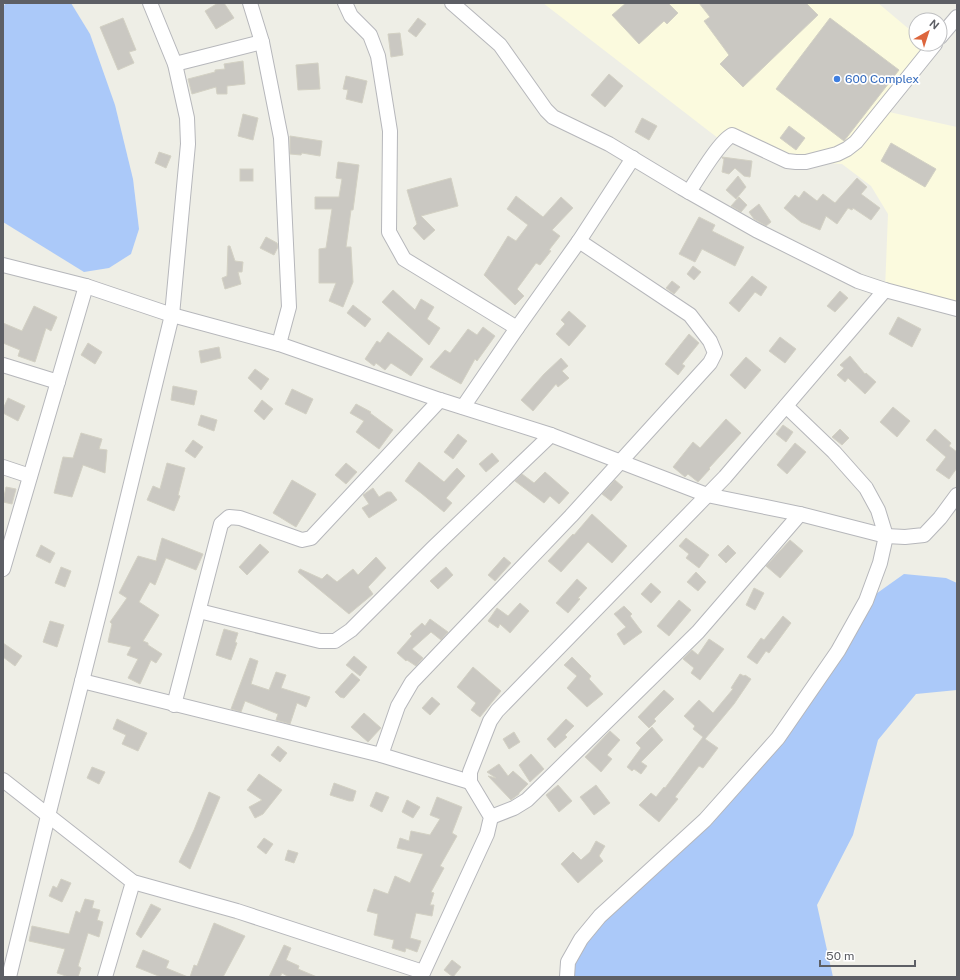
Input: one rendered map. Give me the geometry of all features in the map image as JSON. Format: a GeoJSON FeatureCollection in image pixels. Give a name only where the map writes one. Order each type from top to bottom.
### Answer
{"type":"FeatureCollection","features":[{"type":"Feature","properties":{"kind":"street"},"geometry":{"type":"LineString","coordinates":[[8,977],[172,315],[188,144],[187,118],[175,64],[150,3]]}},
{"type":"Feature","properties":{"kind":"street"},"geometry":{"type":"LineString","coordinates":[[250,3],[262,42],[281,138],[289,307],[279,344]]}},
{"type":"Feature","properties":{"kind":"street"},"geometry":{"type":"LineString","coordinates":[[345,3],[351,16],[370,35],[378,56],[390,131],[389,232],[404,259],[517,328]]}},
{"type":"Feature","properties":{"kind":"street"},"geometry":{"type":"LineString","coordinates":[[452,3],[500,45],[546,110],[552,116],[609,144],[756,230],[858,281],[885,290],[957,308]]}},
{"type":"Feature","properties":{"kind":"street"},"geometry":{"type":"LineString","coordinates":[[948,27],[957,16]]}},
{"type":"Feature","properties":{"kind":"street"},"geometry":{"type":"LineString","coordinates":[[175,64],[262,42]]}},
{"type":"Feature","properties":{"kind":"street"},"geometry":{"type":"LineString","coordinates":[[689,192],[717,150],[727,138],[732,135],[787,161],[806,162],[847,150],[856,142],[929,52]]}},
{"type":"Feature","properties":{"kind":"street"},"geometry":{"type":"LineString","coordinates":[[463,407],[579,241],[633,158]]}},
{"type":"Feature","properties":{"kind":"street"},"geometry":{"type":"LineString","coordinates":[[381,755],[398,706],[412,682],[570,516],[710,363],[715,353],[710,341],[690,315],[579,241]]}},
{"type":"Feature","properties":{"kind":"street"},"geometry":{"type":"LineString","coordinates":[[3,265],[86,286],[172,315],[279,344],[440,400],[551,435],[707,495],[800,514],[886,536],[905,538],[924,535],[940,518],[957,495]]}},
{"type":"Feature","properties":{"kind":"street"},"geometry":{"type":"LineString","coordinates":[[3,569],[86,286]]}},
{"type":"Feature","properties":{"kind":"street"},"geometry":{"type":"LineString","coordinates":[[3,780],[133,882],[237,911],[422,974],[487,834],[491,817],[470,782],[470,772],[490,721],[497,711],[725,477],[885,290]]}},
{"type":"Feature","properties":{"kind":"street"},"geometry":{"type":"LineString","coordinates":[[3,365],[58,382]]}},
{"type":"Feature","properties":{"kind":"street"},"geometry":{"type":"LineString","coordinates":[[174,704],[221,524],[229,517],[240,518],[302,540],[312,538],[440,400]]}},
{"type":"Feature","properties":{"kind":"street"},"geometry":{"type":"LineString","coordinates":[[567,977],[568,962],[581,940],[600,916],[705,820],[778,738],[838,651],[866,601],[880,563],[886,536],[878,510],[866,488],[834,452],[786,406]]}},
{"type":"Feature","properties":{"kind":"street"},"geometry":{"type":"LineString","coordinates":[[199,611],[320,641],[335,641],[352,630],[433,548],[551,435]]}},
{"type":"Feature","properties":{"kind":"street"},"geometry":{"type":"LineString","coordinates":[[3,467],[30,476]]}},
{"type":"Feature","properties":{"kind":"street"},"geometry":{"type":"LineString","coordinates":[[491,817],[514,808],[527,800],[698,632],[800,514]]}},
{"type":"Feature","properties":{"kind":"street"},"geometry":{"type":"LineString","coordinates":[[82,681],[381,755],[470,782]]}},
{"type":"Feature","properties":{"kind":"street"},"geometry":{"type":"LineString","coordinates":[[105,977],[133,882]]}},
{"type":"Feature","properties":{"kind":"shaded area"},"geometry":{"type":"Polygon","coordinates":[[[543,3],[878,3],[908,28],[908,52],[920,52],[880,110],[957,127],[957,309],[885,290],[888,214],[871,186],[842,164],[806,162],[737,136],[723,142],[543,3]]]}},
{"type":"Feature","properties":{"kind":"water"},"geometry":{"type":"Polygon","coordinates":[[[6,3],[71,3],[90,34],[115,105],[133,179],[139,229],[131,254],[109,268],[84,272],[3,222],[3,7],[6,3]]]}},
{"type":"Feature","properties":{"kind":"water"},"geometry":{"type":"Polygon","coordinates":[[[904,574],[946,578],[957,583],[957,690],[916,694],[878,740],[853,835],[817,905],[833,977],[567,977],[581,939],[778,738],[866,601],[904,574]]]}},
{"type":"Feature","properties":{"kind":"building"},"geometry":{"type":"Polygon","coordinates":[[[218,3],[224,3],[234,18],[216,29],[205,11],[218,3]]]}},
{"type":"Feature","properties":{"kind":"building"},"geometry":{"type":"Polygon","coordinates":[[[626,3],[668,3],[678,13],[667,24],[664,21],[639,44],[612,15],[626,3]]]}},
{"type":"Feature","properties":{"kind":"building"},"geometry":{"type":"Polygon","coordinates":[[[699,3],[806,3],[818,15],[743,87],[720,64],[729,55],[704,21],[710,17],[699,3]]]}},
{"type":"Feature","properties":{"kind":"building"},"geometry":{"type":"Polygon","coordinates":[[[123,18],[136,50],[129,52],[134,63],[118,70],[100,27],[123,18]]]}},
{"type":"Feature","properties":{"kind":"building"},"geometry":{"type":"Polygon","coordinates":[[[418,18],[426,24],[416,37],[408,31],[418,18]]]}},
{"type":"Feature","properties":{"kind":"building","name":"600 Complex"},"geometry":{"type":"Polygon","coordinates":[[[830,18],[899,70],[844,141],[776,89],[830,18]]]}},
{"type":"Feature","properties":{"kind":"building"},"geometry":{"type":"Polygon","coordinates":[[[400,33],[403,55],[391,57],[388,34],[400,33]]]}},
{"type":"Feature","properties":{"kind":"building"},"geometry":{"type":"Polygon","coordinates":[[[243,61],[245,84],[227,86],[227,94],[217,94],[216,87],[192,94],[188,79],[215,72],[215,70],[225,69],[224,64],[243,61]]]}},
{"type":"Feature","properties":{"kind":"building"},"geometry":{"type":"Polygon","coordinates":[[[318,63],[320,89],[298,90],[296,65],[318,63]]]}},
{"type":"Feature","properties":{"kind":"building"},"geometry":{"type":"Polygon","coordinates":[[[609,74],[623,86],[605,107],[591,95],[609,74]]]}},
{"type":"Feature","properties":{"kind":"building"},"geometry":{"type":"Polygon","coordinates":[[[346,76],[367,81],[362,103],[346,99],[348,90],[343,89],[346,76]]]}},
{"type":"Feature","properties":{"kind":"building"},"geometry":{"type":"Polygon","coordinates":[[[243,114],[258,118],[253,140],[238,136],[243,114]]]}},
{"type":"Feature","properties":{"kind":"building"},"geometry":{"type":"Polygon","coordinates":[[[642,118],[657,126],[649,140],[635,132],[642,118]]]}},
{"type":"Feature","properties":{"kind":"building"},"geometry":{"type":"Polygon","coordinates":[[[789,126],[805,138],[796,150],[780,138],[789,126]]]}},
{"type":"Feature","properties":{"kind":"building"},"geometry":{"type":"Polygon","coordinates":[[[290,136],[322,141],[320,156],[302,153],[301,155],[290,154],[290,136]]]}},
{"type":"Feature","properties":{"kind":"building"},"geometry":{"type":"Polygon","coordinates":[[[891,143],[936,169],[925,187],[881,161],[891,143]]]}},
{"type":"Feature","properties":{"kind":"building"},"geometry":{"type":"Polygon","coordinates":[[[159,152],[171,156],[166,168],[155,163],[159,152]]]}},
{"type":"Feature","properties":{"kind":"building"},"geometry":{"type":"Polygon","coordinates":[[[722,157],[752,161],[750,177],[744,176],[735,168],[729,174],[722,172],[724,159],[722,157]]]}},
{"type":"Feature","properties":{"kind":"building"},"geometry":{"type":"Polygon","coordinates":[[[338,162],[359,165],[346,247],[351,247],[353,282],[343,307],[329,301],[336,283],[319,283],[319,249],[326,248],[332,209],[315,209],[315,197],[339,197],[342,179],[336,178],[338,162]]]}},
{"type":"Feature","properties":{"kind":"building"},"geometry":{"type":"Polygon","coordinates":[[[240,169],[253,169],[253,181],[240,181],[240,169]]]}},
{"type":"Feature","properties":{"kind":"building"},"geometry":{"type":"Polygon","coordinates":[[[738,176],[746,187],[736,199],[726,190],[738,176]]]}},
{"type":"Feature","properties":{"kind":"building"},"geometry":{"type":"Polygon","coordinates":[[[451,178],[458,206],[421,216],[435,230],[424,240],[413,228],[417,224],[407,190],[451,178]]]}},
{"type":"Feature","properties":{"kind":"building"},"geometry":{"type":"Polygon","coordinates":[[[857,178],[867,187],[861,194],[880,208],[871,220],[853,208],[852,210],[848,208],[837,224],[826,216],[820,230],[801,222],[784,208],[795,195],[799,198],[804,191],[817,201],[823,194],[835,203],[857,178]]]}},
{"type":"Feature","properties":{"kind":"building"},"geometry":{"type":"Polygon","coordinates":[[[516,196],[543,217],[561,197],[573,208],[552,230],[560,236],[540,265],[536,263],[517,289],[524,296],[515,305],[484,275],[508,236],[516,241],[528,225],[507,209],[516,196]]]}},
{"type":"Feature","properties":{"kind":"building"},"geometry":{"type":"Polygon","coordinates":[[[739,197],[747,205],[741,212],[731,206],[739,197]]]}},
{"type":"Feature","properties":{"kind":"building"},"geometry":{"type":"Polygon","coordinates":[[[759,204],[771,222],[766,226],[754,219],[749,212],[759,204]]]}},
{"type":"Feature","properties":{"kind":"building"},"geometry":{"type":"Polygon","coordinates":[[[699,217],[715,225],[712,231],[744,247],[735,266],[702,249],[695,262],[679,254],[699,217]]]}},
{"type":"Feature","properties":{"kind":"building"},"geometry":{"type":"Polygon","coordinates":[[[266,237],[277,243],[278,247],[274,255],[260,248],[266,237]]]}},
{"type":"Feature","properties":{"kind":"building"},"geometry":{"type":"Polygon","coordinates":[[[228,246],[230,246],[235,261],[243,262],[242,272],[238,272],[241,284],[225,289],[222,278],[227,276],[228,246]]]}},
{"type":"Feature","properties":{"kind":"building"},"geometry":{"type":"Polygon","coordinates":[[[693,266],[701,272],[694,280],[687,274],[693,266]]]}},
{"type":"Feature","properties":{"kind":"building"},"geometry":{"type":"Polygon","coordinates":[[[752,276],[767,287],[761,296],[755,292],[739,312],[729,303],[752,276]]]}},
{"type":"Feature","properties":{"kind":"building"},"geometry":{"type":"Polygon","coordinates":[[[672,281],[680,287],[674,294],[666,288],[672,281]]]}},
{"type":"Feature","properties":{"kind":"building"},"geometry":{"type":"Polygon","coordinates":[[[393,290],[415,310],[421,299],[434,307],[427,319],[440,328],[429,345],[382,302],[393,290]]]}},
{"type":"Feature","properties":{"kind":"building"},"geometry":{"type":"Polygon","coordinates":[[[840,291],[848,298],[835,312],[827,306],[840,291]]]}},
{"type":"Feature","properties":{"kind":"building"},"geometry":{"type":"Polygon","coordinates":[[[353,305],[371,319],[365,327],[347,313],[353,305]]]}},
{"type":"Feature","properties":{"kind":"building"},"geometry":{"type":"Polygon","coordinates":[[[34,306],[57,317],[51,331],[46,328],[35,362],[18,356],[20,350],[3,343],[3,323],[22,331],[34,306]]]}},
{"type":"Feature","properties":{"kind":"building"},"geometry":{"type":"Polygon","coordinates":[[[569,311],[586,326],[569,346],[556,334],[565,324],[561,320],[569,311]]]}},
{"type":"Feature","properties":{"kind":"building"},"geometry":{"type":"Polygon","coordinates":[[[898,317],[921,329],[912,347],[889,334],[898,317]]]}},
{"type":"Feature","properties":{"kind":"building"},"geometry":{"type":"Polygon","coordinates":[[[483,327],[495,336],[477,361],[475,359],[461,384],[430,367],[445,350],[450,353],[468,329],[477,335],[483,327]]]}},
{"type":"Feature","properties":{"kind":"building"},"geometry":{"type":"Polygon","coordinates":[[[388,332],[423,359],[411,376],[391,363],[385,370],[376,363],[374,366],[365,359],[377,341],[380,343],[388,332]]]}},
{"type":"Feature","properties":{"kind":"building"},"geometry":{"type":"Polygon","coordinates":[[[689,334],[699,343],[682,364],[685,366],[678,375],[665,364],[689,334]]]}},
{"type":"Feature","properties":{"kind":"building"},"geometry":{"type":"Polygon","coordinates":[[[780,337],[796,349],[785,363],[769,351],[780,337]]]}},
{"type":"Feature","properties":{"kind":"building"},"geometry":{"type":"Polygon","coordinates":[[[88,343],[102,352],[95,364],[81,355],[88,343]]]}},
{"type":"Feature","properties":{"kind":"building"},"geometry":{"type":"Polygon","coordinates":[[[219,347],[221,358],[201,363],[199,351],[219,347]]]}},
{"type":"Feature","properties":{"kind":"building"},"geometry":{"type":"Polygon","coordinates":[[[850,356],[865,374],[866,373],[876,382],[865,394],[848,378],[845,382],[837,375],[844,368],[840,365],[850,356]]]}},
{"type":"Feature","properties":{"kind":"building"},"geometry":{"type":"Polygon","coordinates":[[[746,357],[761,370],[745,389],[730,375],[746,357]]]}},
{"type":"Feature","properties":{"kind":"building"},"geometry":{"type":"Polygon","coordinates":[[[561,358],[568,366],[562,371],[569,378],[558,387],[556,384],[533,411],[521,400],[544,374],[561,358]]]}},
{"type":"Feature","properties":{"kind":"building"},"geometry":{"type":"Polygon","coordinates":[[[255,369],[269,379],[261,390],[248,378],[255,369]]]}},
{"type":"Feature","properties":{"kind":"building"},"geometry":{"type":"Polygon","coordinates":[[[173,386],[197,391],[194,405],[171,400],[173,386]]]}},
{"type":"Feature","properties":{"kind":"building"},"geometry":{"type":"Polygon","coordinates":[[[292,389],[313,399],[306,414],[285,404],[292,389]]]}},
{"type":"Feature","properties":{"kind":"building"},"geometry":{"type":"Polygon","coordinates":[[[8,398],[25,406],[18,421],[3,413],[3,409],[8,398]]]}},
{"type":"Feature","properties":{"kind":"building"},"geometry":{"type":"Polygon","coordinates":[[[262,400],[273,409],[264,420],[254,411],[262,400]]]}},
{"type":"Feature","properties":{"kind":"building"},"geometry":{"type":"Polygon","coordinates":[[[356,404],[371,412],[370,413],[393,430],[379,449],[356,432],[364,421],[350,413],[356,404]]]}},
{"type":"Feature","properties":{"kind":"building"},"geometry":{"type":"Polygon","coordinates":[[[893,407],[910,421],[897,437],[880,422],[893,407]]]}},
{"type":"Feature","properties":{"kind":"building"},"geometry":{"type":"Polygon","coordinates":[[[201,415],[217,420],[214,431],[198,425],[201,415]]]}},
{"type":"Feature","properties":{"kind":"building"},"geometry":{"type":"Polygon","coordinates":[[[726,419],[741,433],[698,482],[688,474],[685,477],[673,467],[693,442],[700,448],[726,419]]]}},
{"type":"Feature","properties":{"kind":"building"},"geometry":{"type":"Polygon","coordinates":[[[783,425],[793,432],[786,442],[776,434],[783,425]]]}},
{"type":"Feature","properties":{"kind":"building"},"geometry":{"type":"Polygon","coordinates":[[[840,429],[849,438],[842,445],[832,437],[840,429]]]}},
{"type":"Feature","properties":{"kind":"building"},"geometry":{"type":"Polygon","coordinates":[[[935,429],[951,443],[949,446],[957,452],[957,468],[949,479],[936,470],[946,457],[926,440],[935,429]]]}},
{"type":"Feature","properties":{"kind":"building"},"geometry":{"type":"Polygon","coordinates":[[[81,433],[102,439],[99,449],[107,450],[105,473],[83,465],[72,497],[54,493],[63,457],[73,458],[81,433]]]}},
{"type":"Feature","properties":{"kind":"building"},"geometry":{"type":"Polygon","coordinates":[[[458,434],[467,441],[453,459],[444,452],[458,434]]]}},
{"type":"Feature","properties":{"kind":"building"},"geometry":{"type":"Polygon","coordinates":[[[193,440],[203,447],[195,458],[185,451],[193,440]]]}},
{"type":"Feature","properties":{"kind":"building"},"geometry":{"type":"Polygon","coordinates":[[[795,443],[806,452],[787,474],[777,465],[795,443]]]}},
{"type":"Feature","properties":{"kind":"building"},"geometry":{"type":"Polygon","coordinates":[[[492,453],[499,461],[486,472],[479,464],[492,453]]]}},
{"type":"Feature","properties":{"kind":"building"},"geometry":{"type":"Polygon","coordinates":[[[419,462],[444,482],[457,468],[465,476],[446,498],[452,503],[444,512],[405,481],[419,462]]]}},
{"type":"Feature","properties":{"kind":"building"},"geometry":{"type":"Polygon","coordinates":[[[167,463],[185,468],[178,495],[180,496],[174,511],[147,500],[153,486],[160,489],[167,463]]]}},
{"type":"Feature","properties":{"kind":"building"},"geometry":{"type":"Polygon","coordinates":[[[346,463],[357,472],[346,484],[335,475],[346,463]]]}},
{"type":"Feature","properties":{"kind":"building"},"geometry":{"type":"Polygon","coordinates":[[[545,472],[569,493],[559,504],[550,496],[544,503],[515,481],[522,474],[534,483],[545,472]]]}},
{"type":"Feature","properties":{"kind":"building"},"geometry":{"type":"Polygon","coordinates":[[[292,480],[316,494],[296,527],[273,513],[292,480]]]}},
{"type":"Feature","properties":{"kind":"building"},"geometry":{"type":"Polygon","coordinates":[[[615,480],[623,487],[611,501],[602,494],[615,480]]]}},
{"type":"Feature","properties":{"kind":"building"},"geometry":{"type":"Polygon","coordinates":[[[6,487],[16,489],[12,504],[3,502],[6,487]]]}},
{"type":"Feature","properties":{"kind":"building"},"geometry":{"type":"Polygon","coordinates":[[[373,488],[379,497],[387,492],[391,492],[397,500],[369,518],[362,508],[369,504],[363,495],[373,488]]]}},
{"type":"Feature","properties":{"kind":"building"},"geometry":{"type":"Polygon","coordinates":[[[592,514],[627,546],[612,563],[588,542],[561,572],[548,561],[573,534],[574,535],[592,514]]]}},
{"type":"Feature","properties":{"kind":"building"},"geometry":{"type":"Polygon","coordinates":[[[162,538],[203,554],[196,570],[166,558],[155,585],[150,582],[139,602],[159,615],[143,641],[162,654],[156,663],[151,660],[140,684],[128,678],[138,659],[127,655],[131,647],[108,642],[112,624],[110,622],[127,598],[119,593],[138,556],[156,561],[162,538]]]}},
{"type":"Feature","properties":{"kind":"building"},"geometry":{"type":"Polygon","coordinates":[[[686,538],[709,555],[699,568],[686,558],[689,554],[679,546],[686,538]]]}},
{"type":"Feature","properties":{"kind":"building"},"geometry":{"type":"Polygon","coordinates":[[[790,540],[803,551],[780,578],[766,566],[790,540]]]}},
{"type":"Feature","properties":{"kind":"building"},"geometry":{"type":"Polygon","coordinates":[[[260,544],[269,552],[247,575],[239,567],[260,544]]]}},
{"type":"Feature","properties":{"kind":"building"},"geometry":{"type":"Polygon","coordinates":[[[41,545],[55,553],[50,563],[36,556],[41,545]]]}},
{"type":"Feature","properties":{"kind":"building"},"geometry":{"type":"Polygon","coordinates":[[[728,545],[736,553],[726,563],[718,555],[728,545]]]}},
{"type":"Feature","properties":{"kind":"building"},"geometry":{"type":"Polygon","coordinates":[[[376,557],[386,568],[368,587],[373,594],[349,614],[298,572],[300,569],[322,579],[327,574],[337,582],[353,569],[358,575],[376,557]]]}},
{"type":"Feature","properties":{"kind":"building"},"geometry":{"type":"Polygon","coordinates":[[[504,557],[511,563],[495,581],[488,575],[504,557]]]}},
{"type":"Feature","properties":{"kind":"building"},"geometry":{"type":"Polygon","coordinates":[[[61,567],[71,571],[65,587],[55,583],[61,567]]]}},
{"type":"Feature","properties":{"kind":"building"},"geometry":{"type":"Polygon","coordinates":[[[446,567],[453,575],[438,589],[430,581],[446,567]]]}},
{"type":"Feature","properties":{"kind":"building"},"geometry":{"type":"Polygon","coordinates":[[[696,572],[706,582],[698,591],[687,582],[696,572]]]}},
{"type":"Feature","properties":{"kind":"building"},"geometry":{"type":"Polygon","coordinates":[[[577,579],[587,588],[568,613],[556,603],[577,579]]]}},
{"type":"Feature","properties":{"kind":"building"},"geometry":{"type":"Polygon","coordinates":[[[651,583],[661,592],[651,603],[641,594],[651,583]]]}},
{"type":"Feature","properties":{"kind":"building"},"geometry":{"type":"Polygon","coordinates":[[[754,588],[764,593],[755,610],[746,605],[754,588]]]}},
{"type":"Feature","properties":{"kind":"building"},"geometry":{"type":"Polygon","coordinates":[[[679,600],[691,610],[669,636],[657,626],[679,600]]]}},
{"type":"Feature","properties":{"kind":"building"},"geometry":{"type":"Polygon","coordinates":[[[520,603],[529,611],[510,633],[500,624],[498,628],[488,621],[497,608],[508,616],[520,603]]]}},
{"type":"Feature","properties":{"kind":"building"},"geometry":{"type":"Polygon","coordinates":[[[624,606],[632,614],[630,616],[642,632],[624,645],[617,634],[626,627],[614,614],[624,606]]]}},
{"type":"Feature","properties":{"kind":"building"},"geometry":{"type":"Polygon","coordinates":[[[783,616],[791,623],[769,653],[766,651],[757,664],[747,657],[761,638],[764,640],[783,616]]]}},
{"type":"Feature","properties":{"kind":"building"},"geometry":{"type":"Polygon","coordinates":[[[430,619],[448,632],[441,640],[431,632],[412,649],[423,658],[416,666],[407,660],[406,661],[397,653],[412,636],[410,634],[422,623],[425,626],[430,619]]]}},
{"type":"Feature","properties":{"kind":"building"},"geometry":{"type":"Polygon","coordinates":[[[50,621],[64,625],[57,647],[43,642],[50,621]]]}},
{"type":"Feature","properties":{"kind":"building"},"geometry":{"type":"Polygon","coordinates":[[[224,629],[238,633],[235,642],[237,643],[231,660],[216,655],[224,629]]]}},
{"type":"Feature","properties":{"kind":"building"},"geometry":{"type":"Polygon","coordinates":[[[709,639],[724,649],[700,680],[691,673],[694,668],[683,659],[692,650],[698,655],[709,639]]]}},
{"type":"Feature","properties":{"kind":"building"},"geometry":{"type":"Polygon","coordinates":[[[3,643],[22,656],[15,666],[3,657],[3,643]]]}},
{"type":"Feature","properties":{"kind":"building"},"geometry":{"type":"Polygon","coordinates":[[[354,656],[367,667],[360,676],[346,665],[354,656]]]}},
{"type":"Feature","properties":{"kind":"building"},"geometry":{"type":"Polygon","coordinates":[[[572,657],[591,676],[589,679],[603,694],[587,707],[567,688],[577,676],[564,665],[572,657]]]}},
{"type":"Feature","properties":{"kind":"building"},"geometry":{"type":"Polygon","coordinates":[[[250,658],[258,661],[251,684],[269,690],[276,672],[286,675],[281,688],[310,697],[306,707],[297,703],[290,724],[276,720],[278,714],[245,701],[241,712],[231,709],[250,658]]]}},
{"type":"Feature","properties":{"kind":"building"},"geometry":{"type":"Polygon","coordinates":[[[473,667],[501,691],[480,717],[471,710],[476,703],[457,687],[473,667]]]}},
{"type":"Feature","properties":{"kind":"building"},"geometry":{"type":"Polygon","coordinates":[[[352,673],[360,680],[344,698],[340,697],[335,692],[352,673]]]}},
{"type":"Feature","properties":{"kind":"building"},"geometry":{"type":"Polygon","coordinates":[[[740,674],[751,679],[734,704],[705,739],[718,748],[703,768],[699,766],[675,797],[678,799],[659,822],[639,805],[651,793],[656,797],[664,787],[665,788],[703,737],[693,729],[695,726],[684,716],[699,700],[713,713],[733,689],[731,688],[740,674]]]}},
{"type":"Feature","properties":{"kind":"building"},"geometry":{"type":"Polygon","coordinates":[[[664,690],[674,699],[654,719],[656,721],[649,728],[638,717],[664,690]]]}},
{"type":"Feature","properties":{"kind":"building"},"geometry":{"type":"Polygon","coordinates":[[[432,697],[440,704],[430,715],[422,708],[432,697]]]}},
{"type":"Feature","properties":{"kind":"building"},"geometry":{"type":"Polygon","coordinates":[[[364,713],[381,728],[368,742],[351,727],[364,713]]]}},
{"type":"Feature","properties":{"kind":"building"},"geometry":{"type":"Polygon","coordinates":[[[117,719],[147,733],[138,751],[122,744],[126,735],[113,729],[117,719]]]}},
{"type":"Feature","properties":{"kind":"building"},"geometry":{"type":"Polygon","coordinates":[[[566,719],[574,726],[565,735],[567,737],[555,748],[547,739],[566,719]]]}},
{"type":"Feature","properties":{"kind":"building"},"geometry":{"type":"Polygon","coordinates":[[[652,727],[663,740],[641,762],[647,766],[641,774],[634,769],[632,771],[627,767],[641,748],[636,743],[652,727]]]}},
{"type":"Feature","properties":{"kind":"building"},"geometry":{"type":"Polygon","coordinates":[[[610,731],[620,740],[607,755],[612,759],[601,772],[585,757],[610,731]]]}},
{"type":"Feature","properties":{"kind":"building"},"geometry":{"type":"Polygon","coordinates":[[[514,732],[520,742],[509,749],[503,739],[514,732]]]}},
{"type":"Feature","properties":{"kind":"building"},"geometry":{"type":"Polygon","coordinates":[[[278,746],[287,753],[280,762],[271,755],[278,746]]]}},
{"type":"Feature","properties":{"kind":"building"},"geometry":{"type":"Polygon","coordinates":[[[531,754],[544,769],[530,782],[519,765],[531,754]]]}},
{"type":"Feature","properties":{"kind":"building"},"geometry":{"type":"Polygon","coordinates":[[[499,764],[508,776],[513,771],[528,784],[511,800],[488,776],[496,778],[487,772],[499,764]]]}},
{"type":"Feature","properties":{"kind":"building"},"geometry":{"type":"Polygon","coordinates":[[[92,767],[105,772],[99,784],[87,778],[92,767]]]}},
{"type":"Feature","properties":{"kind":"building"},"geometry":{"type":"Polygon","coordinates":[[[259,774],[282,790],[263,814],[255,818],[249,807],[262,800],[247,790],[259,774]]]}},
{"type":"Feature","properties":{"kind":"building"},"geometry":{"type":"Polygon","coordinates":[[[334,783],[356,791],[353,801],[330,795],[334,783]]]}},
{"type":"Feature","properties":{"kind":"building"},"geometry":{"type":"Polygon","coordinates":[[[558,785],[572,801],[559,812],[546,795],[558,785]]]}},
{"type":"Feature","properties":{"kind":"building"},"geometry":{"type":"Polygon","coordinates":[[[596,785],[610,803],[594,815],[580,797],[596,785]]]}},
{"type":"Feature","properties":{"kind":"building"},"geometry":{"type":"Polygon","coordinates":[[[209,792],[220,797],[190,869],[179,862],[209,792]]]}},
{"type":"Feature","properties":{"kind":"building"},"geometry":{"type":"Polygon","coordinates":[[[376,792],[389,797],[382,812],[370,806],[376,792]]]}},
{"type":"Feature","properties":{"kind":"building"},"geometry":{"type":"Polygon","coordinates":[[[437,797],[462,807],[452,833],[457,836],[440,866],[444,868],[431,892],[434,893],[430,905],[434,905],[432,916],[416,913],[410,938],[421,941],[417,952],[406,948],[405,952],[392,948],[394,940],[374,935],[378,914],[367,911],[374,889],[388,894],[395,876],[410,883],[423,854],[397,848],[400,838],[409,841],[411,831],[430,835],[440,819],[430,815],[437,797]]]}},
{"type":"Feature","properties":{"kind":"building"},"geometry":{"type":"Polygon","coordinates":[[[407,800],[420,807],[413,818],[402,812],[407,800]]]}},
{"type":"Feature","properties":{"kind":"building"},"geometry":{"type":"Polygon","coordinates":[[[264,838],[273,844],[266,854],[257,847],[264,838]]]}},
{"type":"Feature","properties":{"kind":"building"},"geometry":{"type":"Polygon","coordinates":[[[596,841],[605,846],[599,856],[603,861],[578,883],[561,864],[573,852],[581,860],[590,852],[596,841]]]}},
{"type":"Feature","properties":{"kind":"building"},"geometry":{"type":"Polygon","coordinates":[[[288,850],[298,853],[294,863],[285,860],[288,850]]]}},
{"type":"Feature","properties":{"kind":"building"},"geometry":{"type":"Polygon","coordinates":[[[61,879],[71,883],[62,902],[49,896],[53,886],[57,888],[61,879]]]}},
{"type":"Feature","properties":{"kind":"building"},"geometry":{"type":"Polygon","coordinates":[[[85,899],[94,901],[92,908],[100,910],[97,920],[103,922],[99,937],[88,933],[78,966],[81,968],[78,977],[69,977],[57,973],[65,949],[29,941],[32,926],[69,934],[76,911],[80,913],[85,899]]]}},
{"type":"Feature","properties":{"kind":"building"},"geometry":{"type":"Polygon","coordinates":[[[151,904],[161,909],[141,938],[136,934],[151,904]]]}},
{"type":"Feature","properties":{"kind":"building"},"geometry":{"type":"Polygon","coordinates":[[[214,923],[245,936],[223,977],[190,977],[194,965],[197,966],[214,923]]]}},
{"type":"Feature","properties":{"kind":"building"},"geometry":{"type":"Polygon","coordinates":[[[284,945],[291,948],[286,960],[299,966],[298,969],[317,977],[289,977],[282,973],[280,977],[269,977],[284,945]]]}},
{"type":"Feature","properties":{"kind":"building"},"geometry":{"type":"Polygon","coordinates":[[[143,950],[169,961],[166,968],[188,977],[161,977],[136,967],[143,950]]]}},
{"type":"Feature","properties":{"kind":"building"},"geometry":{"type":"Polygon","coordinates":[[[452,960],[461,967],[453,977],[444,970],[452,960]]]}},
{"type":"Feature","properties":{"kind":"place","name":"600 Complex"},"geometry":{"type":"Point","coordinates":[837,79]}}]}
